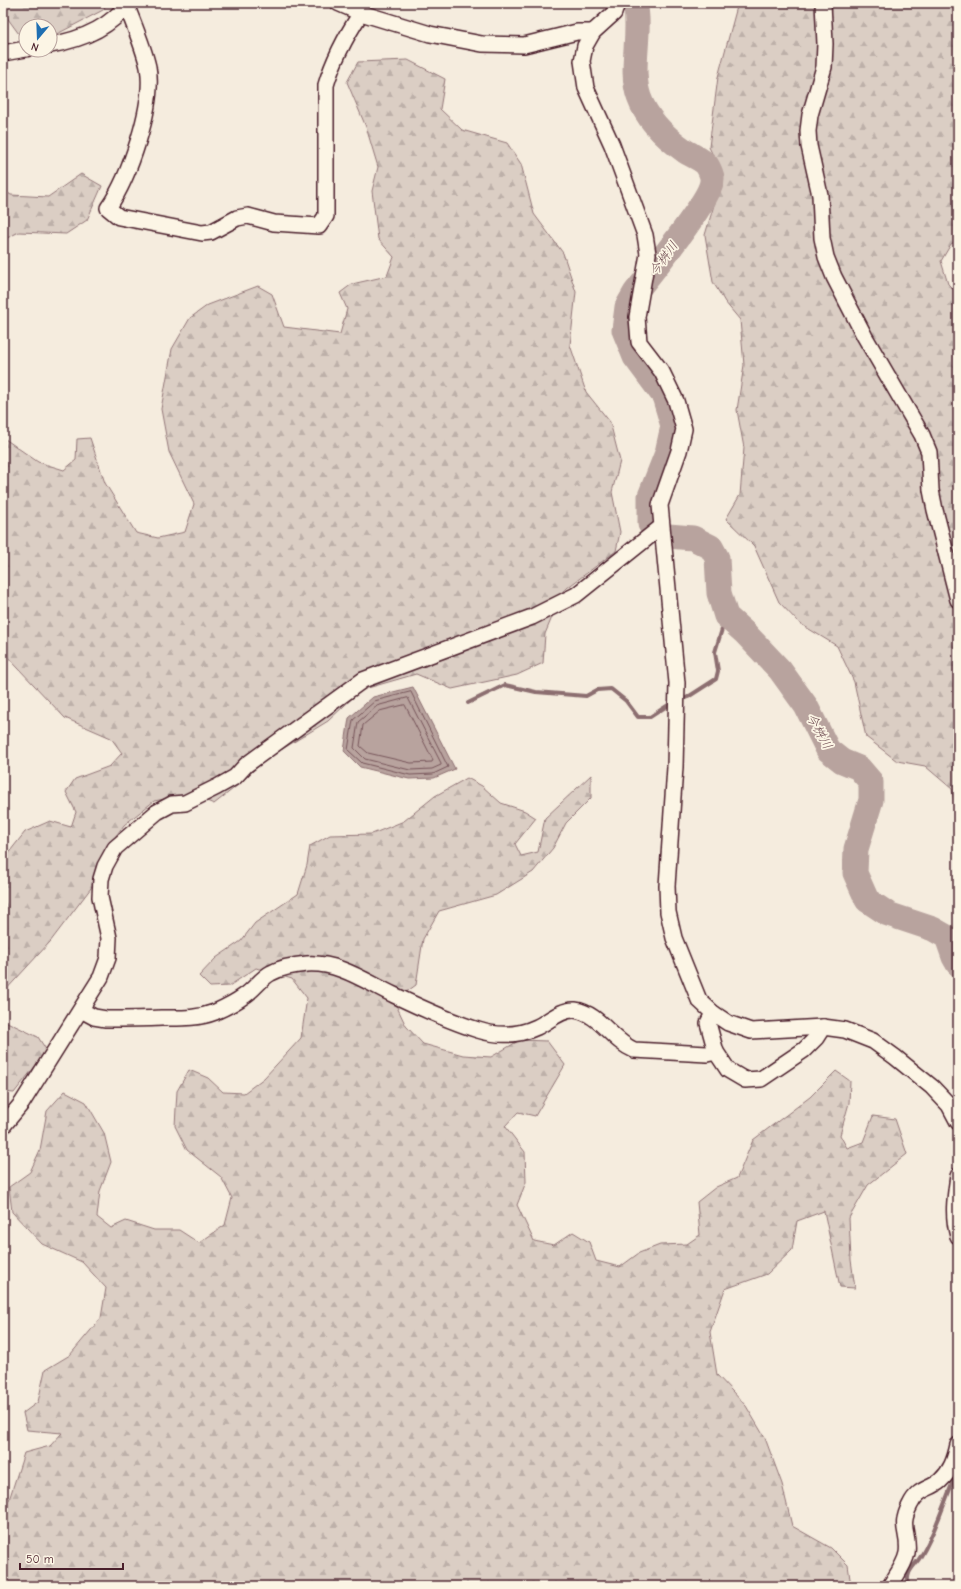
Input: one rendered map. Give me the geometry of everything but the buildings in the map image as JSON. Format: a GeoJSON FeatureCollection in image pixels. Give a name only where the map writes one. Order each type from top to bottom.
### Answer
{"type":"FeatureCollection","features":[{"type":"Feature","properties":{"kind":"street"},"geometry":{"type":"LineString","coordinates":[[338,3],[361,13],[430,34],[482,44],[524,45],[577,32],[593,32]]}},
{"type":"Feature","properties":{"kind":"street"},"geometry":{"type":"LineString","coordinates":[[617,3],[614,13],[593,32],[585,46],[582,61],[586,88],[612,146],[645,236],[648,254],[637,317],[639,342],[662,372],[676,401],[684,429],[679,452],[660,505],[677,683],[675,768],[667,886],[668,912],[674,938],[699,1000],[713,1013],[728,1023],[751,1031],[823,1027],[845,1030],[873,1041],[932,1087],[949,1105],[958,1122]]}},
{"type":"Feature","properties":{"kind":"street"},"geometry":{"type":"LineString","coordinates":[[823,3],[825,44],[824,67],[810,115],[808,131],[809,146],[820,195],[822,238],[826,257],[834,277],[865,337],[922,435],[929,452],[932,496],[958,600]]}},
{"type":"Feature","properties":{"kind":"street"},"geometry":{"type":"LineString","coordinates":[[58,43],[86,36],[107,24],[126,5],[148,67],[150,89],[146,111],[129,168],[115,199],[108,208],[119,217],[202,233],[211,232],[237,218],[248,216],[274,223],[319,226],[326,216],[326,85],[341,45],[361,13]]}},
{"type":"Feature","properties":{"kind":"street"},"geometry":{"type":"LineString","coordinates":[[3,54],[18,51]]}},
{"type":"Feature","properties":{"kind":"street"},"geometry":{"type":"LineString","coordinates":[[3,1126],[22,1103],[101,977],[108,958],[108,938],[100,897],[101,879],[105,866],[115,848],[157,812],[172,804],[185,803],[235,777],[246,765],[363,680],[532,617],[576,595],[661,527]]}},
{"type":"Feature","properties":{"kind":"street"},"geometry":{"type":"LineString","coordinates":[[81,1010],[94,1017],[106,1019],[196,1018],[215,1012],[244,996],[271,973],[290,966],[309,964],[333,967],[350,972],[392,995],[478,1031],[500,1035],[520,1034],[537,1028],[562,1013],[573,1010],[584,1012],[624,1046],[634,1050],[707,1054],[716,1052]]}},
{"type":"Feature","properties":{"kind":"street"},"geometry":{"type":"LineString","coordinates":[[713,1013],[708,1023],[716,1052],[728,1070],[745,1080],[761,1079],[804,1050],[816,1038],[823,1027]]}},
{"type":"Feature","properties":{"kind":"street"},"geometry":{"type":"LineString","coordinates":[[958,1176],[954,1222],[958,1236]]}},
{"type":"Feature","properties":{"kind":"street"},"geometry":{"type":"LineString","coordinates":[[890,1586],[906,1559],[907,1543],[903,1524],[905,1514],[911,1503],[921,1491],[940,1481],[950,1469],[958,1445]]}},
{"type":"Feature","properties":{"kind":"green space"},"geometry":{"type":"Polygon","coordinates":[[[3,3],[107,3],[103,10],[58,33],[58,18],[18,18],[18,33],[3,12],[3,3]]]}},
{"type":"Feature","properties":{"kind":"green space"},"geometry":{"type":"Polygon","coordinates":[[[738,3],[958,3],[958,240],[951,244],[941,261],[948,284],[958,294],[958,830],[952,789],[925,766],[897,761],[866,737],[854,682],[837,646],[799,623],[779,602],[754,546],[726,519],[740,495],[744,448],[737,410],[744,365],[740,320],[725,302],[713,282],[705,235],[717,195],[717,164],[709,147],[718,77],[738,3]]]}},
{"type":"Feature","properties":{"kind":"green space"},"geometry":{"type":"Polygon","coordinates":[[[408,60],[445,79],[440,109],[462,130],[507,143],[521,164],[534,214],[563,253],[576,292],[570,345],[586,392],[610,422],[620,461],[612,492],[620,532],[616,551],[563,591],[545,634],[543,663],[517,675],[452,689],[416,674],[361,690],[328,721],[266,759],[238,785],[214,804],[190,794],[154,801],[124,825],[104,852],[91,888],[50,942],[3,993],[3,860],[25,832],[50,821],[71,827],[76,812],[66,792],[75,779],[110,766],[122,753],[111,738],[65,718],[3,652],[3,441],[5,439],[38,462],[64,470],[76,460],[77,439],[90,438],[105,483],[136,533],[158,538],[185,532],[194,504],[169,452],[161,409],[172,349],[190,318],[208,305],[258,286],[272,294],[284,327],[340,334],[347,309],[340,293],[352,284],[387,276],[394,257],[378,239],[372,191],[378,167],[366,127],[347,82],[358,62],[408,60]]]}},
{"type":"Feature","properties":{"kind":"green space"},"geometry":{"type":"Polygon","coordinates":[[[81,174],[102,186],[87,220],[66,234],[19,232],[3,240],[3,190],[11,195],[48,197],[81,174]]]}},
{"type":"Feature","properties":{"kind":"green space"},"geometry":{"type":"Polygon","coordinates":[[[591,775],[591,798],[566,823],[553,848],[533,872],[496,895],[439,911],[423,939],[416,985],[402,995],[397,1007],[406,1026],[423,1044],[463,1055],[491,1057],[520,1040],[547,1041],[565,1065],[535,1116],[518,1112],[505,1126],[525,1152],[526,1182],[517,1205],[534,1241],[554,1245],[573,1232],[589,1242],[596,1261],[620,1267],[639,1253],[660,1245],[687,1244],[700,1235],[697,1202],[716,1187],[737,1178],[753,1140],[810,1097],[836,1071],[850,1081],[849,1103],[840,1135],[847,1148],[863,1142],[873,1116],[895,1119],[907,1154],[868,1185],[849,1218],[851,1260],[855,1288],[840,1287],[824,1211],[797,1221],[792,1250],[767,1274],[725,1289],[710,1332],[717,1375],[746,1406],[765,1438],[782,1484],[792,1526],[831,1548],[848,1565],[851,1586],[3,1586],[3,1502],[9,1500],[24,1453],[50,1446],[62,1433],[27,1430],[23,1413],[38,1402],[45,1370],[70,1355],[101,1318],[106,1288],[82,1262],[42,1244],[12,1212],[9,1187],[30,1172],[40,1150],[47,1111],[65,1091],[86,1102],[104,1133],[111,1162],[100,1191],[97,1217],[111,1228],[126,1221],[154,1230],[179,1230],[199,1243],[225,1225],[232,1198],[221,1177],[187,1150],[175,1126],[177,1091],[189,1070],[208,1078],[223,1092],[244,1093],[264,1078],[301,1038],[307,998],[292,979],[256,968],[229,986],[210,987],[199,976],[216,958],[241,941],[255,923],[298,894],[307,865],[310,846],[330,835],[372,834],[404,821],[435,796],[467,778],[482,786],[501,803],[525,811],[536,818],[515,844],[521,856],[538,852],[545,818],[591,775]]]}},
{"type":"Feature","properties":{"kind":"green space"},"geometry":{"type":"Polygon","coordinates":[[[3,1018],[5,1021],[38,1037],[47,1051],[14,1093],[3,1092],[3,1018]]]}},
{"type":"Feature","properties":{"kind":"water"},"geometry":{"type":"Polygon","coordinates":[[[413,687],[455,769],[434,778],[409,779],[360,767],[344,751],[349,718],[373,697],[413,687]]]}},
{"type":"Feature","properties":{"kind":"waterway","name":"今桝川"},"geometry":{"type":"LineString","coordinates":[[635,3],[637,15],[635,74],[636,86],[642,105],[652,121],[670,140],[706,164],[712,178],[710,187],[692,218],[680,236],[635,293],[627,307],[624,330],[635,357],[664,396],[673,426],[667,453],[650,496],[650,524],[654,530]]}},
{"type":"Feature","properties":{"kind":"waterway","name":"今桝川"},"geometry":{"type":"LineString","coordinates":[[668,536],[693,538],[711,547],[717,558],[719,593],[726,616],[745,633],[780,670],[806,706],[828,750],[842,761],[859,768],[871,782],[871,800],[856,849],[855,873],[867,900],[888,914],[933,929],[947,937],[958,964]]}},
{"type":"Feature","properties":{"kind":"waterway"},"geometry":{"type":"LineString","coordinates":[[680,700],[688,697],[716,679],[718,671],[715,652],[726,616]]}},
{"type":"Feature","properties":{"kind":"waterway"},"geometry":{"type":"LineString","coordinates":[[468,703],[505,685],[536,692],[586,696],[597,690],[611,689],[626,701],[638,717],[650,717],[673,702]]}},
{"type":"Feature","properties":{"kind":"waterway"},"geometry":{"type":"LineString","coordinates":[[908,1586],[909,1572],[921,1556],[932,1536],[958,1470]]}}]}
